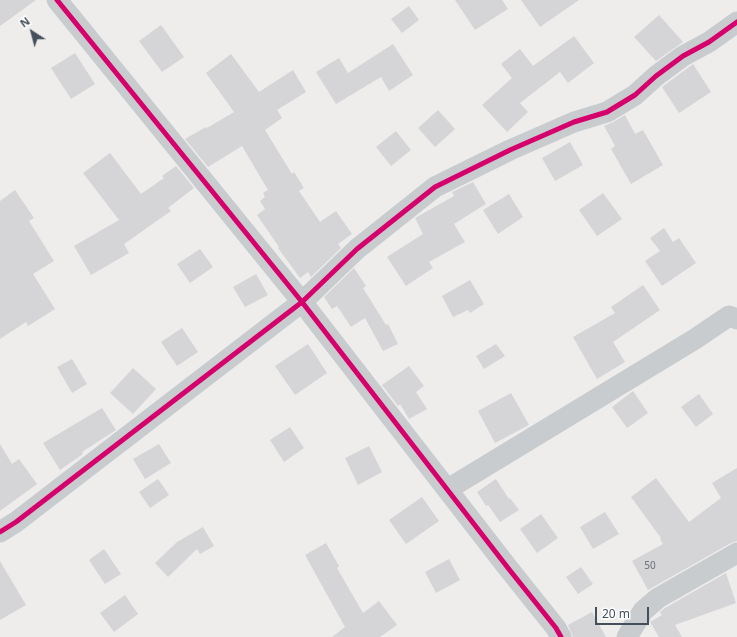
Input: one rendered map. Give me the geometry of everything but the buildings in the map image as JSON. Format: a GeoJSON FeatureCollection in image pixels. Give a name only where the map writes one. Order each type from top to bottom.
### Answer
{"type":"FeatureCollection","features":[{"type":"Feature","properties":{"kind":"street"},"geometry":{"type":"LineString","coordinates":[[57,0],[302,302],[556,628],[561,637]]}},
{"type":"Feature","properties":{"kind":"street"},"geometry":{"type":"LineString","coordinates":[[0,532],[16,522],[302,302],[357,249],[435,187],[510,150],[574,122],[607,112],[635,95],[656,76],[683,56],[709,42],[737,22]]}},
{"type":"Feature","properties":{"kind":"street"},"geometry":{"type":"LineString","coordinates":[[448,490],[682,347],[729,316],[737,319]]}},
{"type":"Feature","properties":{"kind":"street"},"geometry":{"type":"LineString","coordinates":[[627,637],[644,611],[658,598],[737,553]]}},
{"type":"Feature","properties":{"kind":"cycle path"},"geometry":{"type":"LineString","coordinates":[[57,0],[302,302],[556,628],[561,637]]}},
{"type":"Feature","properties":{"kind":"cycle path"},"geometry":{"type":"LineString","coordinates":[[0,532],[16,522],[302,302],[357,249],[435,187],[510,150],[574,122],[607,112],[635,95],[656,76],[683,56],[709,42],[737,22]]}}]}
